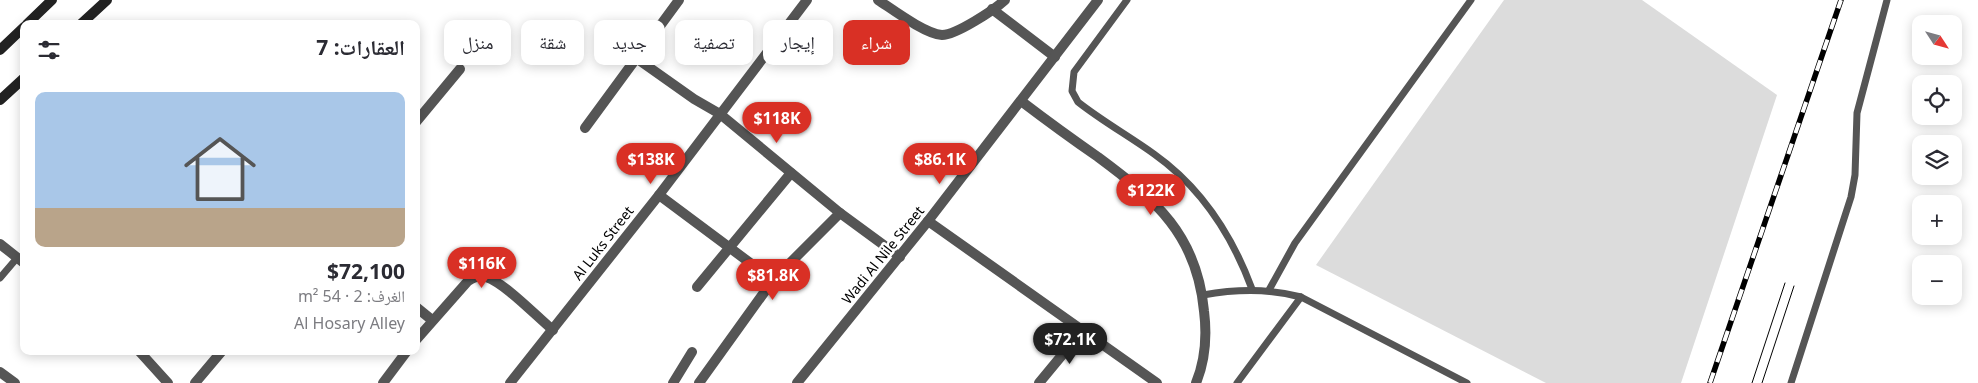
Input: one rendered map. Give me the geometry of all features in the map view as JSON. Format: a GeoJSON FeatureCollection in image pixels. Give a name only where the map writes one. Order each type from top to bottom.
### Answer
{"type":"FeatureCollection","features":[{"type":"Feature","properties":{"kind":"main road"},"geometry":{"type":"LineString","coordinates":[[31,20],[52,0]]}},
{"type":"Feature","properties":{"kind":"main road"},"geometry":{"type":"LineString","coordinates":[[85,20],[107,0]]}},
{"type":"Feature","properties":{"kind":"main road"},"geometry":{"type":"LineString","coordinates":[[0,50],[20,31]]}},
{"type":"Feature","properties":{"kind":"main road"},"geometry":{"type":"LineString","coordinates":[[0,100],[20,82]]}},
{"type":"Feature","properties":{"kind":"street"},"geometry":{"type":"LineString","coordinates":[[664,20],[679,0]]}},
{"type":"Feature","properties":{"kind":"street","name":"Al Luks Street"},"geometry":{"type":"LineString","coordinates":[[510,383],[658,195],[807,0]]}},
{"type":"Feature","properties":{"kind":"street"},"geometry":{"type":"LineString","coordinates":[[878,0],[930,32],[942,35],[954,32],[1005,0]]}},
{"type":"Feature","properties":{"kind":"street","name":"Wadi Al Nile Street"},"geometry":{"type":"LineString","coordinates":[[797,383],[900,257],[1098,0]]}},
{"type":"Feature","properties":{"kind":"street"},"geometry":{"type":"LineString","coordinates":[[992,9],[1055,57]]}},
{"type":"Feature","properties":{"kind":"street"},"geometry":{"type":"LineString","coordinates":[[585,128],[631,65]]}},
{"type":"Feature","properties":{"kind":"street"},"geometry":{"type":"LineString","coordinates":[[646,65],[694,99],[720,114],[840,213],[900,257]]}},
{"type":"Feature","properties":{"kind":"street"},"geometry":{"type":"LineString","coordinates":[[420,117],[460,69]]}},
{"type":"Feature","properties":{"kind":"street"},"geometry":{"type":"LineString","coordinates":[[1021,101],[1151,198],[1169,218],[1185,242],[1196,268],[1203,295],[1206,323],[1204,351],[1196,383]]}},
{"type":"Feature","properties":{"kind":"street"},"geometry":{"type":"LineString","coordinates":[[697,287],[792,172]]}},
{"type":"Feature","properties":{"kind":"street"},"geometry":{"type":"LineString","coordinates":[[658,195],[773,280]]}},
{"type":"Feature","properties":{"kind":"street"},"geometry":{"type":"LineString","coordinates":[[699,383],[773,280],[840,213]]}},
{"type":"Feature","properties":{"kind":"street"},"geometry":{"type":"LineString","coordinates":[[928,221],[1157,383]]}},
{"type":"Feature","properties":{"kind":"street"},"geometry":{"type":"LineString","coordinates":[[0,244],[20,260]]}},
{"type":"Feature","properties":{"kind":"street"},"geometry":{"type":"LineString","coordinates":[[420,335],[468,280],[477,276],[486,277],[498,283],[553,330]]}},
{"type":"Feature","properties":{"kind":"street"},"geometry":{"type":"LineString","coordinates":[[420,310],[432,320]]}},
{"type":"Feature","properties":{"kind":"street"},"geometry":{"type":"LineString","coordinates":[[1039,383],[1082,331]]}},
{"type":"Feature","properties":{"kind":"street"},"geometry":{"type":"LineString","coordinates":[[673,383],[692,352]]}},
{"type":"Feature","properties":{"kind":"street"},"geometry":{"type":"LineString","coordinates":[[143,355],[168,383]]}},
{"type":"Feature","properties":{"kind":"street"},"geometry":{"type":"LineString","coordinates":[[195,383],[219,355]]}},
{"type":"Feature","properties":{"kind":"street"},"geometry":{"type":"LineString","coordinates":[[383,383],[404,355]]}},
{"type":"Feature","properties":{"kind":"street"},"geometry":{"type":"LineString","coordinates":[[0,372],[15,383]]}},
{"type":"Feature","properties":{"kind":"lane"},"geometry":{"type":"LineString","coordinates":[[1127,0],[1074,72],[1072,91],[1083,105],[1156,155],[1197,192],[1230,238],[1252,289]]}},
{"type":"Feature","properties":{"kind":"lane"},"geometry":{"type":"LineString","coordinates":[[1269,290],[1295,243],[1471,0]]}},
{"type":"Feature","properties":{"kind":"lane"},"geometry":{"type":"LineString","coordinates":[[1791,383],[1851,197],[1855,175],[1857,113],[1887,0]]}},
{"type":"Feature","properties":{"kind":"lane"},"geometry":{"type":"LineString","coordinates":[[0,278],[20,260]]}},
{"type":"Feature","properties":{"kind":"lane"},"geometry":{"type":"LineString","coordinates":[[1203,295],[1252,289],[1269,290],[1301,298],[1467,383]]}},
{"type":"Feature","properties":{"kind":"lane"},"geometry":{"type":"LineString","coordinates":[[1237,383],[1301,298]]}},
{"type":"Feature","properties":{"kind":"shaded area"},"geometry":{"type":"Polygon","coordinates":[[[1504,0],[1642,0],[1777,95],[1681,383],[1546,383],[1316,265],[1504,0]]]}},
{"type":"Feature","properties":{"kind":"tram line"},"geometry":{"type":"LineString","coordinates":[[1752,383],[1785,283]]}},
{"type":"Feature","properties":{"kind":"tram line"},"geometry":{"type":"LineString","coordinates":[[1762,383],[1794,286]]}},
{"type":"Feature","properties":{"kind":"railway"},"geometry":{"type":"LineString","coordinates":[[1710,383],[1841,0]]}}]}
